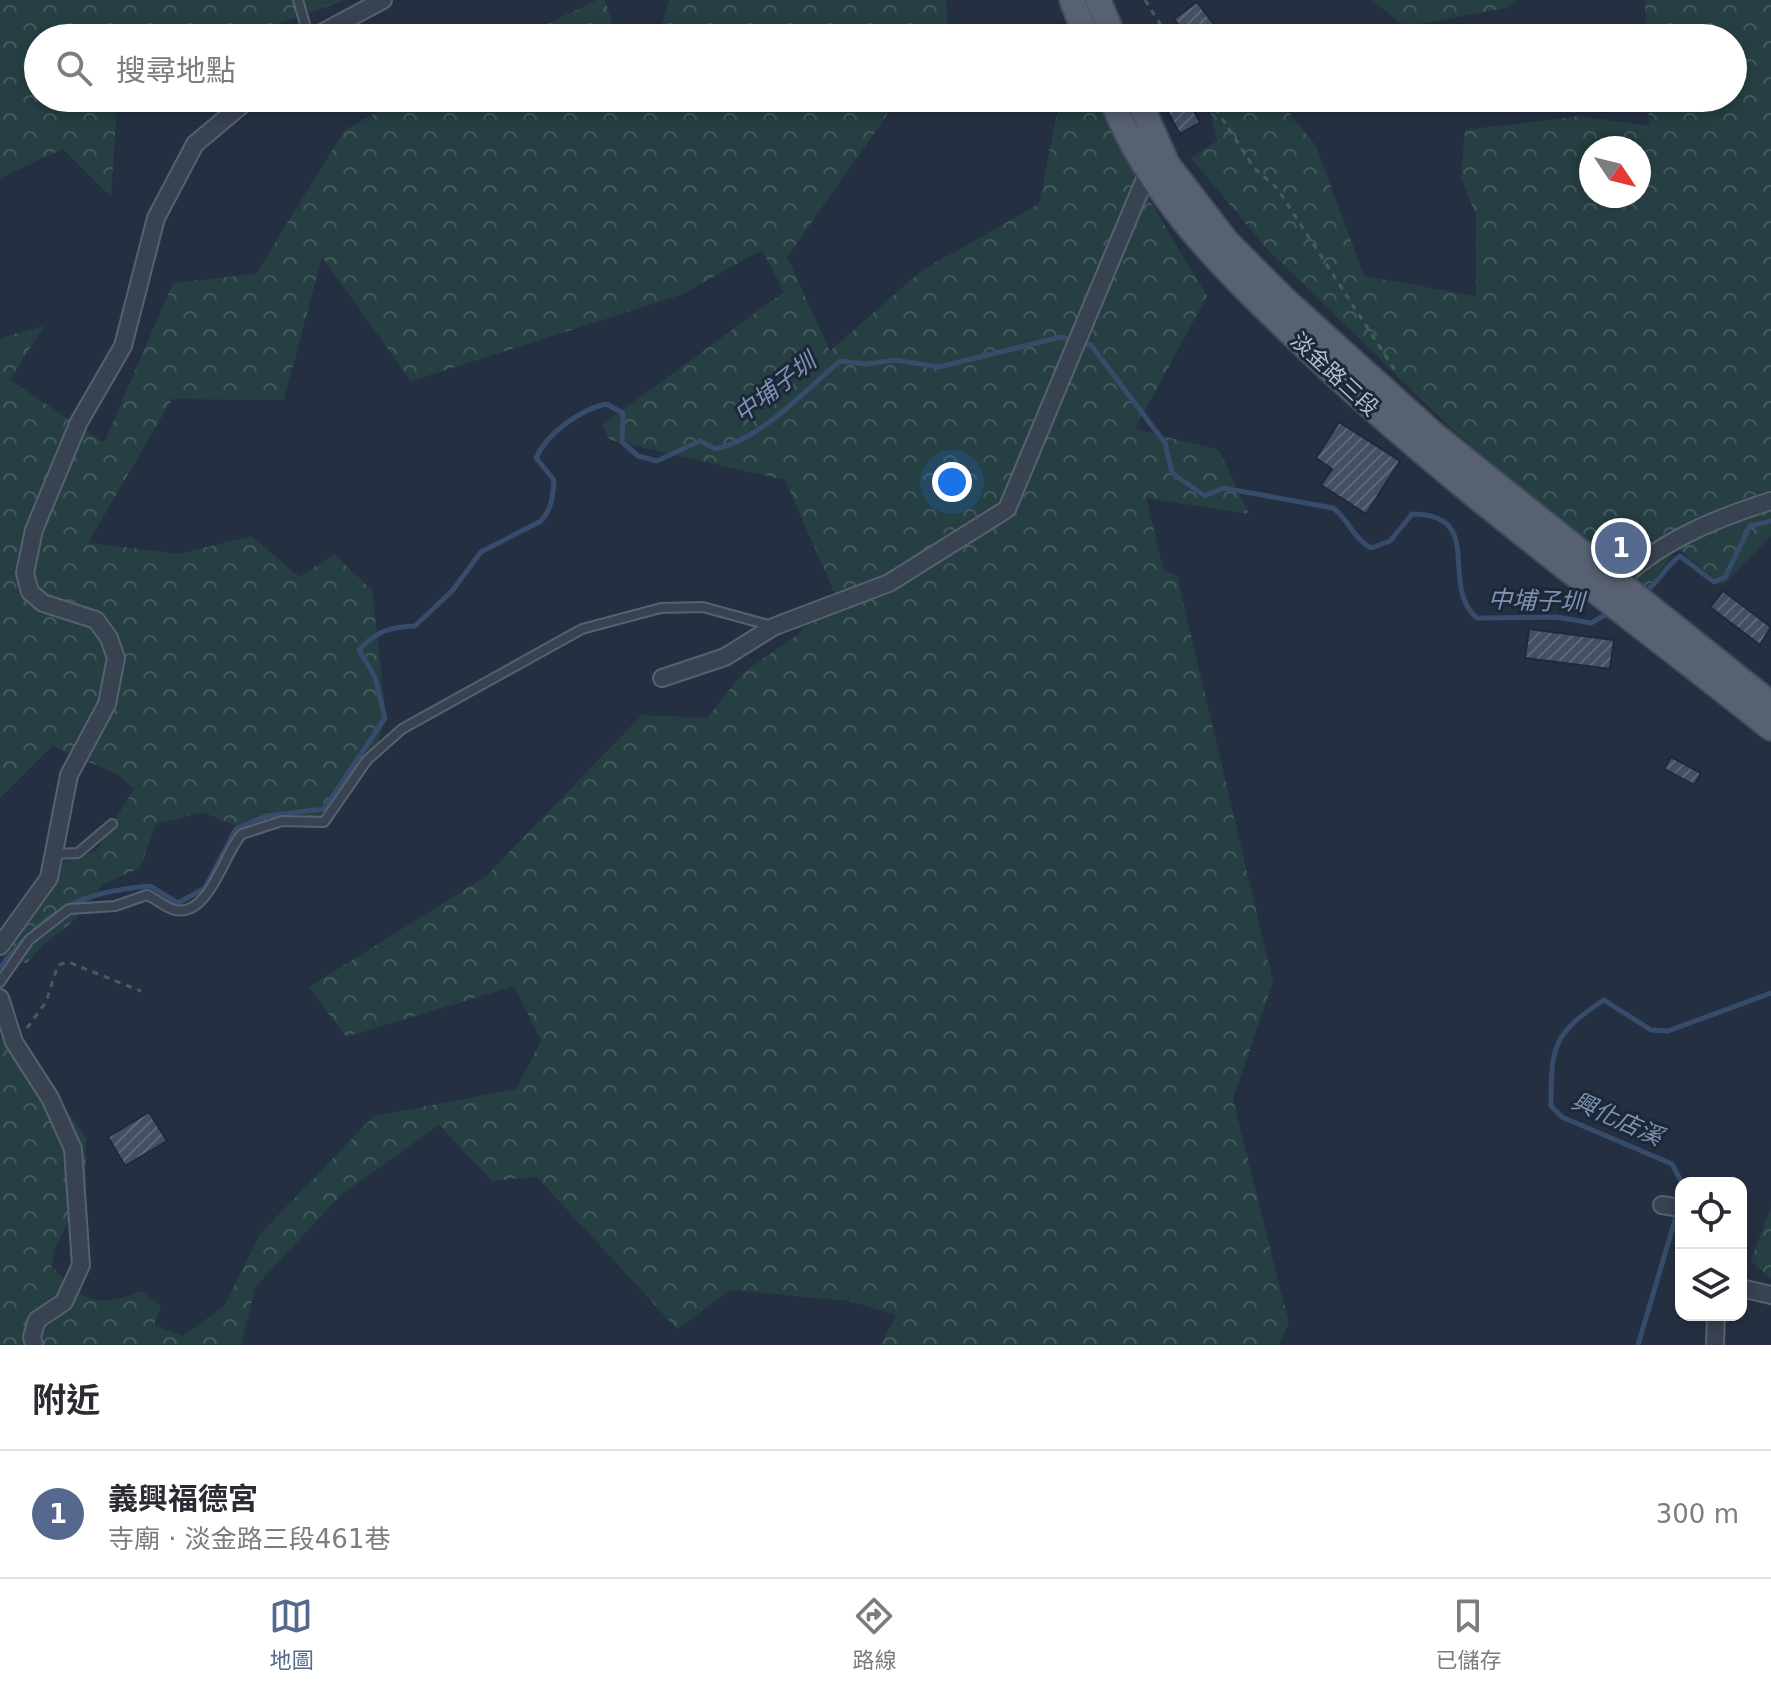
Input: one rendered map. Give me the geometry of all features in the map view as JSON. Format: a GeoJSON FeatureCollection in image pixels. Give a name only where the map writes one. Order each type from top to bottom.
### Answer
{"type":"FeatureCollection","features":[{"type":"Feature","properties":{"kind":"main road"},"geometry":{"type":"LineString","coordinates":[[1072,0],[1081,24]]}},
{"type":"Feature","properties":{"kind":"main road"},"geometry":{"type":"LineString","coordinates":[[1098,0],[1108,24]]}},
{"type":"Feature","properties":{"kind":"main road","name":"淡金路三段"},"geometry":{"type":"LineString","coordinates":[[1120,112],[1210,254],[1395,430],[1771,704]]}},
{"type":"Feature","properties":{"kind":"main road","name":"淡金路三段"},"geometry":{"type":"LineString","coordinates":[[1142,112],[1157,169]]}},
{"type":"Feature","properties":{"kind":"main road","name":"淡金路三段"},"geometry":{"type":"LineString","coordinates":[[1623,599],[1771,728]]}},
{"type":"Feature","properties":{"kind":"street"},"geometry":{"type":"LineString","coordinates":[[337,24],[383,0]]}},
{"type":"Feature","properties":{"kind":"street"},"geometry":{"type":"LineString","coordinates":[[0,946],[49,878],[69,775],[107,704],[116,658],[109,638],[96,620],[43,603],[30,592],[25,573],[34,530],[79,422],[123,346],[156,218],[195,144],[233,112]]}},
{"type":"Feature","properties":{"kind":"street"},"geometry":{"type":"LineString","coordinates":[[662,678],[725,657],[773,627],[889,583],[1007,509],[1157,169]]}},
{"type":"Feature","properties":{"kind":"street"},"geometry":{"type":"LineString","coordinates":[[1623,599],[1644,557],[1724,516],[1771,501]]}},
{"type":"Feature","properties":{"kind":"street"},"geometry":{"type":"LineString","coordinates":[[0,998],[14,1042],[50,1098],[73,1149],[81,1265],[64,1302],[37,1320],[32,1337],[34,1345]]}},
{"type":"Feature","properties":{"kind":"street"},"geometry":{"type":"LineString","coordinates":[[1662,1205],[1675,1207]]}},
{"type":"Feature","properties":{"kind":"street"},"geometry":{"type":"LineString","coordinates":[[1747,1289],[1771,1295]]}},
{"type":"Feature","properties":{"kind":"street"},"geometry":{"type":"LineString","coordinates":[[1715,1345],[1716,1321]]}},
{"type":"Feature","properties":{"kind":"lane"},"geometry":{"type":"LineString","coordinates":[[298,0],[306,24]]}},
{"type":"Feature","properties":{"kind":"lane"},"geometry":{"type":"LineString","coordinates":[[0,982],[29,940],[69,909],[115,906],[147,895],[176,910],[192,907],[210,891],[242,834],[282,821],[324,822],[367,760],[402,729],[582,629],[675,607],[703,607],[773,627]]}},
{"type":"Feature","properties":{"kind":"lane"},"geometry":{"type":"LineString","coordinates":[[56,854],[78,853],[112,824]]}},
{"type":"Feature","properties":{"kind":"path"},"geometry":{"type":"LineString","coordinates":[[1145,0],[1160,24]]}},
{"type":"Feature","properties":{"kind":"path"},"geometry":{"type":"LineString","coordinates":[[1218,112],[1254,168],[1277,188],[1402,381]]}},
{"type":"Feature","properties":{"kind":"path"},"geometry":{"type":"LineString","coordinates":[[9,1029],[24,1032],[46,1002],[58,965],[68,962],[141,991]]}},
{"type":"Feature","properties":{"kind":"green space"},"geometry":{"type":"Polygon","coordinates":[[[0,0],[345,0],[278,24],[24,24],[24,112],[117,112],[111,197],[63,149],[0,178],[0,0]]]}},
{"type":"Feature","properties":{"kind":"green space"},"geometry":{"type":"Polygon","coordinates":[[[597,0],[605,0],[613,24],[547,24],[597,0]]]}},
{"type":"Feature","properties":{"kind":"green space"},"geometry":{"type":"Polygon","coordinates":[[[669,0],[946,0],[947,24],[662,24],[669,0]]]}},
{"type":"Feature","properties":{"kind":"green space"},"geometry":{"type":"Polygon","coordinates":[[[1372,0],[1517,0],[1506,8],[1421,24],[1401,24],[1372,0]]]}},
{"type":"Feature","properties":{"kind":"green space"},"geometry":{"type":"Polygon","coordinates":[[[1645,0],[1771,0],[1771,536],[1723,585],[1677,548],[1646,591],[1455,432],[1266,248],[1191,158],[1217,141],[1210,112],[1288,112],[1316,146],[1364,276],[1476,296],[1476,216],[1461,177],[1465,130],[1579,116],[1649,126],[1648,112],[1747,112],[1747,24],[1646,24],[1645,0]]]}},
{"type":"Feature","properties":{"kind":"green space"},"geometry":{"type":"Polygon","coordinates":[[[377,112],[889,112],[787,257],[830,351],[921,271],[1039,204],[1057,112],[1106,112],[1135,176],[1207,296],[1135,429],[1219,450],[1249,514],[1146,498],[1164,571],[1177,576],[1273,982],[1233,1099],[1289,1323],[1279,1345],[881,1345],[896,1315],[849,1301],[731,1290],[677,1329],[537,1177],[492,1181],[439,1125],[341,1195],[256,1286],[241,1345],[0,1345],[0,1037],[29,1056],[86,1138],[86,1190],[56,1245],[51,1266],[72,1287],[91,1299],[112,1300],[141,1291],[161,1306],[154,1325],[183,1336],[224,1306],[260,1234],[374,1116],[516,1089],[541,1041],[514,986],[346,1037],[309,987],[485,877],[642,715],[707,718],[744,672],[797,635],[836,596],[785,480],[610,440],[602,425],[784,292],[762,250],[681,295],[411,381],[322,257],[284,400],[172,399],[88,543],[179,554],[252,536],[299,577],[334,554],[372,590],[385,709],[377,753],[335,815],[275,824],[233,825],[203,812],[156,824],[140,868],[103,884],[76,919],[43,945],[27,963],[10,963],[0,955],[0,949],[64,862],[96,851],[134,789],[117,774],[52,746],[0,798],[0,338],[44,326],[10,380],[104,443],[173,283],[256,274],[344,131],[377,112]]]}},
{"type":"Feature","properties":{"kind":"green space"},"geometry":{"type":"Polygon","coordinates":[[[1771,1207],[1771,1279],[1751,1261],[1771,1207]]]}},
{"type":"Feature","properties":{"kind":"building"},"geometry":{"type":"Polygon","coordinates":[[[1197,2],[1214,24],[1178,24],[1174,19],[1197,2]]]}},
{"type":"Feature","properties":{"kind":"building"},"geometry":{"type":"Polygon","coordinates":[[[1168,112],[1195,112],[1200,122],[1180,134],[1168,112]]]}},
{"type":"Feature","properties":{"kind":"building"},"geometry":{"type":"Polygon","coordinates":[[[1339,422],[1400,461],[1366,514],[1321,485],[1332,469],[1316,458],[1339,422]]]}},
{"type":"Feature","properties":{"kind":"building"},"geometry":{"type":"Polygon","coordinates":[[[1723,591],[1771,627],[1760,645],[1710,607],[1723,591]]]}},
{"type":"Feature","properties":{"kind":"building"},"geometry":{"type":"Polygon","coordinates":[[[1529,629],[1614,640],[1610,669],[1525,658],[1529,629]]]}},
{"type":"Feature","properties":{"kind":"building"},"geometry":{"type":"Polygon","coordinates":[[[1671,757],[1701,773],[1694,785],[1664,769],[1671,757]]]}},
{"type":"Feature","properties":{"kind":"building"},"geometry":{"type":"Polygon","coordinates":[[[149,1112],[167,1141],[125,1166],[108,1137],[149,1112]]]}},
{"type":"Feature","properties":{"kind":"waterway","name":"中埔子圳"},"geometry":{"type":"LineString","coordinates":[[0,967],[33,932],[64,908],[101,894],[150,886],[178,903],[205,888],[236,829],[266,816],[324,809],[385,718],[375,677],[359,650],[384,631],[415,626],[452,591],[481,552],[541,521],[550,507],[554,480],[536,458],[548,440],[565,424],[586,411],[606,404],[623,413],[622,442],[638,456],[657,461],[700,441],[716,449],[750,435],[782,412],[840,361],[866,364],[896,360],[939,367],[1061,337],[1091,345],[1165,443],[1172,473],[1205,496],[1223,488],[1333,508],[1371,548],[1390,541],[1412,514],[1435,517],[1448,526],[1455,538],[1461,588],[1466,604],[1477,618],[1557,617],[1591,623],[1609,613]]}},
{"type":"Feature","properties":{"kind":"waterway","name":"中埔子圳"},"geometry":{"type":"LineString","coordinates":[[1642,594],[1680,556],[1714,582],[1725,577],[1750,526],[1771,521]]}},
{"type":"Feature","properties":{"kind":"waterway","name":"興化店溪"},"geometry":{"type":"LineString","coordinates":[[1679,1177],[1672,1164],[1562,1117],[1551,1106],[1552,1069],[1558,1044],[1574,1023],[1604,1000],[1651,1030],[1668,1031],[1771,993]]}},
{"type":"Feature","properties":{"kind":"waterway","name":"興化店溪"},"geometry":{"type":"LineString","coordinates":[[1638,1345],[1675,1220]]}},
{"type":"Feature","properties":{"kind":"place","name":"義興福德宮"},"geometry":{"type":"Point","coordinates":[1621,548]}}]}
